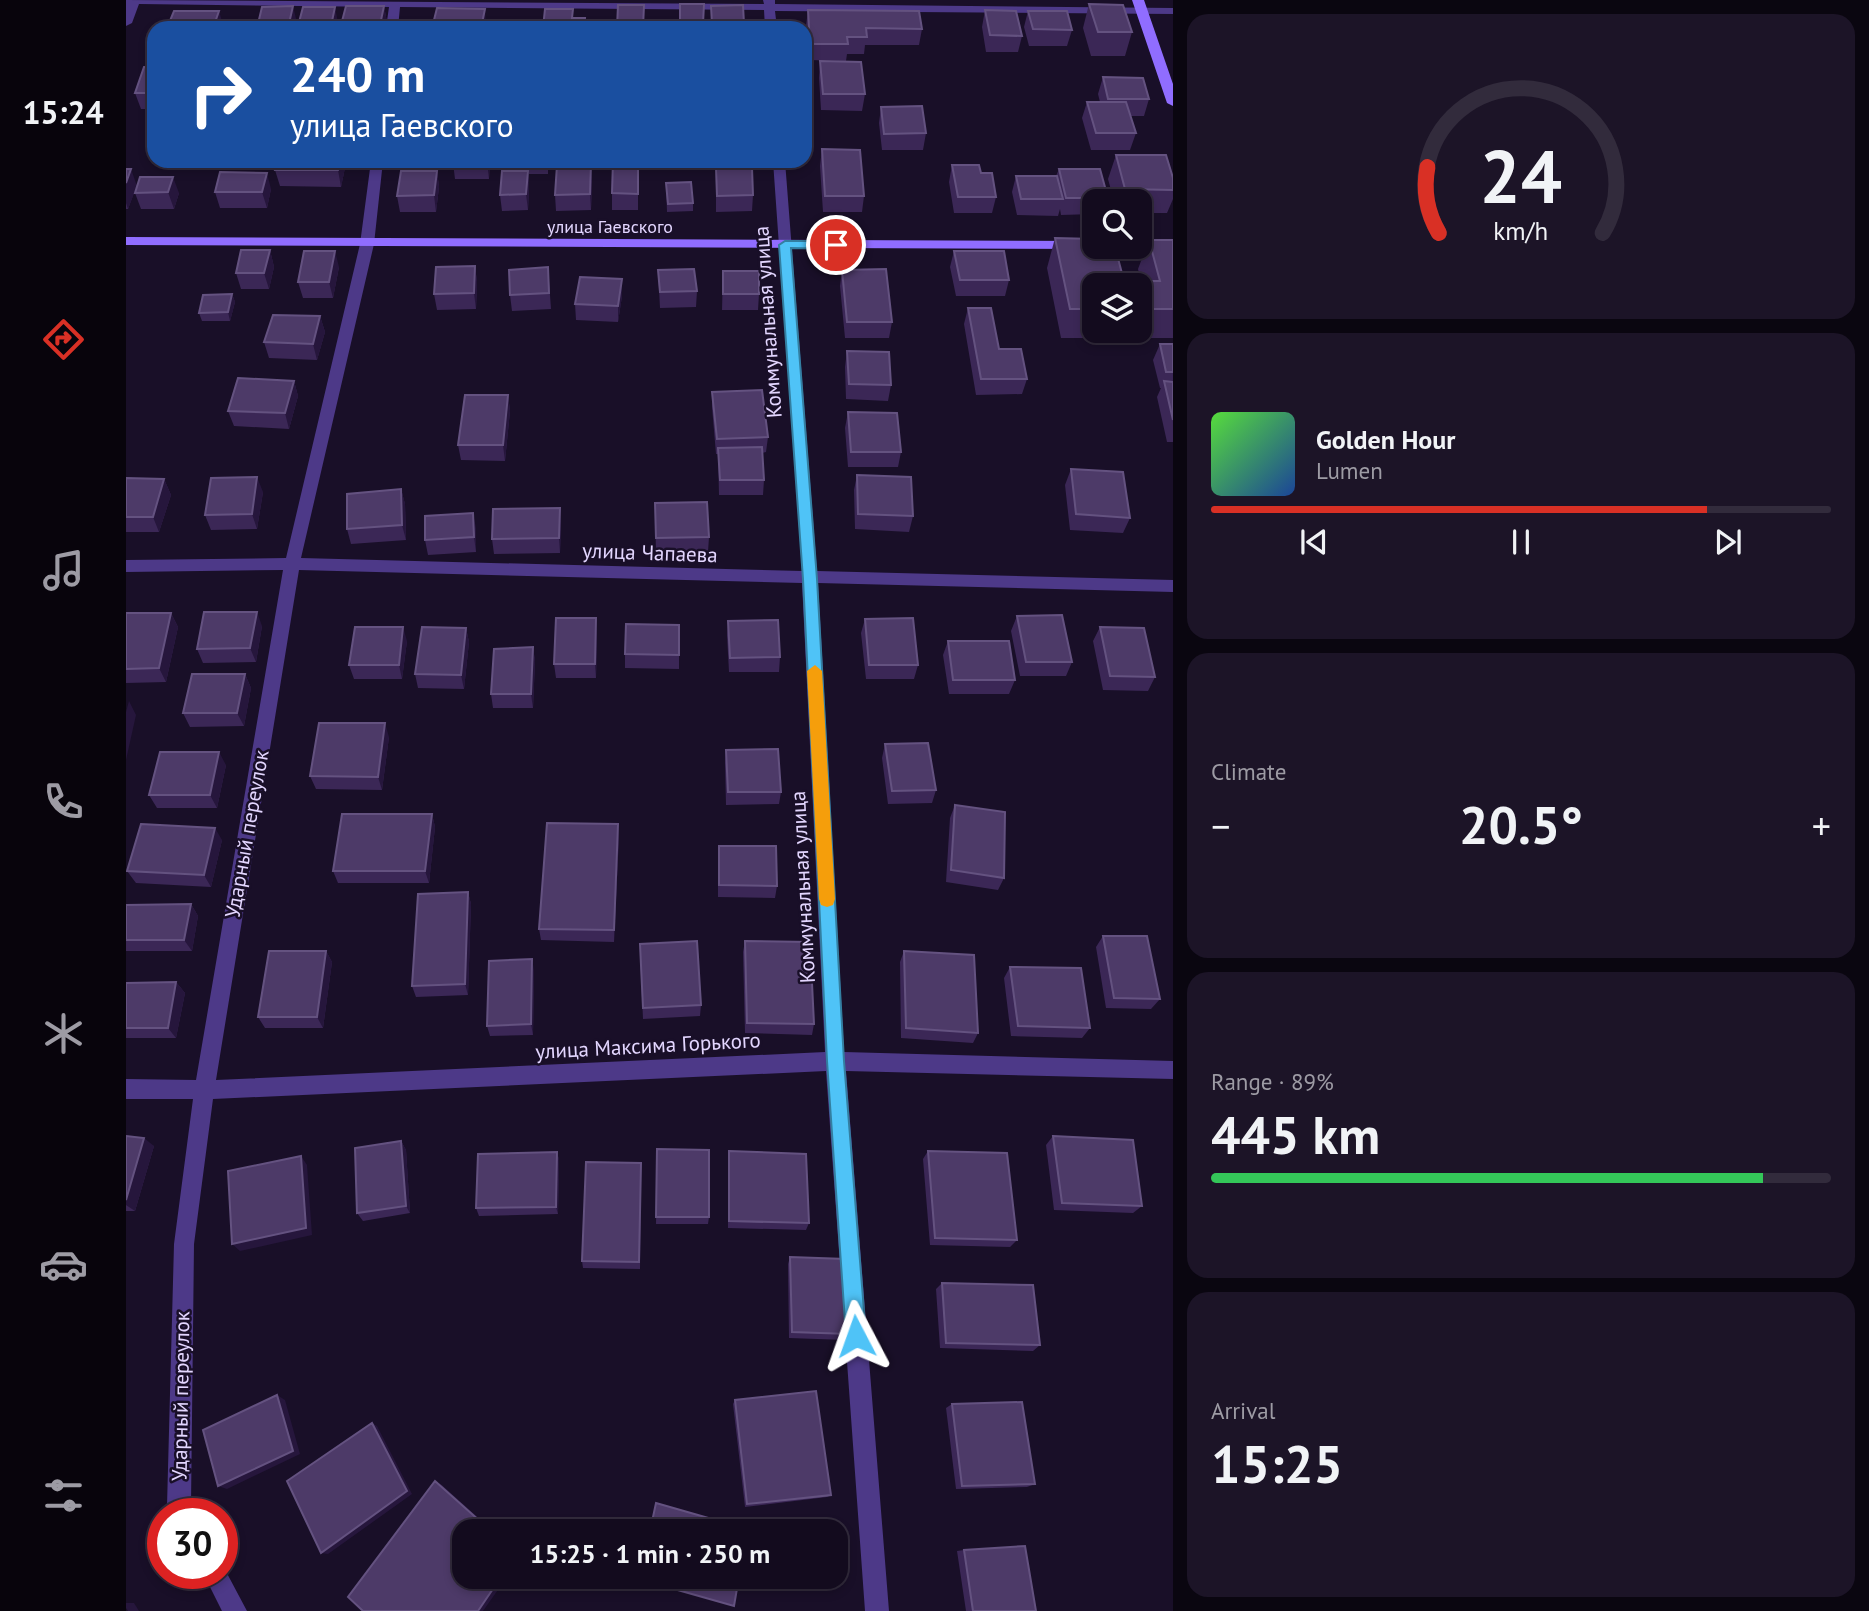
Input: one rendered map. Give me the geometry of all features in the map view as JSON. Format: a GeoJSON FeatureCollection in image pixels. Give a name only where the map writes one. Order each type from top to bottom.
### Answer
{"type":"FeatureCollection","features":[{"type":"Feature","properties":{"kind":"main road"},"geometry":{"type":"LineString","coordinates":[[1140,6],[1172,103]]}},
{"type":"Feature","properties":{"kind":"main road","name":"улица Гаевского"},"geometry":{"type":"LineString","coordinates":[[126,241],[1082,245]]}},
{"type":"Feature","properties":{"kind":"main road"},"geometry":{"type":"LineString","coordinates":[[1152,250],[1172,253]]}},
{"type":"Feature","properties":{"kind":"street"},"geometry":{"type":"LineString","coordinates":[[126,23],[132,1],[1140,6],[1172,11]]}},
{"type":"Feature","properties":{"kind":"street"},"geometry":{"type":"LineString","coordinates":[[393,21],[395,3]]}},
{"type":"Feature","properties":{"kind":"street","name":"Ударный переулок"},"geometry":{"type":"LineString","coordinates":[[179,1498],[184,1244],[204,1090],[292,564],[367,244],[376,168]]}},
{"type":"Feature","properties":{"kind":"street","name":"Коммунальная улица"},"geometry":{"type":"LineString","coordinates":[[780,168],[810,579],[835,1061],[877,1611]]}},
{"type":"Feature","properties":{"kind":"street","name":"улица Чапаева"},"geometry":{"type":"LineString","coordinates":[[126,566],[292,564],[1172,586]]}},
{"type":"Feature","properties":{"kind":"street","name":"улица Максима Горького"},"geometry":{"type":"LineString","coordinates":[[126,1089],[204,1090],[835,1061],[1172,1070]]}},
{"type":"Feature","properties":{"kind":"street"},"geometry":{"type":"LineString","coordinates":[[223,1589],[235,1611]]}},
{"type":"Feature","properties":{"kind":"building"},"geometry":{"type":"Polygon","coordinates":[[[680,4],[704,4],[703,21],[680,21],[680,4]]]}},
{"type":"Feature","properties":{"kind":"building"},"geometry":{"type":"Polygon","coordinates":[[[1089,4],[1123,5],[1132,32],[1098,32],[1089,4]]]}},
{"type":"Feature","properties":{"kind":"building"},"geometry":{"type":"Polygon","coordinates":[[[618,5],[644,5],[643,21],[617,21],[618,5]]]}},
{"type":"Feature","properties":{"kind":"building"},"geometry":{"type":"Polygon","coordinates":[[[743,5],[744,21],[712,21],[711,6],[743,5]]]}},
{"type":"Feature","properties":{"kind":"building"},"geometry":{"type":"Polygon","coordinates":[[[293,6],[290,21],[259,21],[262,7],[293,6]]]}},
{"type":"Feature","properties":{"kind":"building"},"geometry":{"type":"Polygon","coordinates":[[[346,6],[384,6],[381,21],[342,21],[346,6]]]}},
{"type":"Feature","properties":{"kind":"building"},"geometry":{"type":"Polygon","coordinates":[[[303,7],[335,7],[332,21],[299,21],[303,7]]]}},
{"type":"Feature","properties":{"kind":"building"},"geometry":{"type":"Polygon","coordinates":[[[437,8],[485,9],[482,21],[434,21],[437,8]]]}},
{"type":"Feature","properties":{"kind":"building"},"geometry":{"type":"Polygon","coordinates":[[[545,9],[573,9],[572,18],[585,18],[585,21],[544,21],[545,9]]]}},
{"type":"Feature","properties":{"kind":"building"},"geometry":{"type":"Polygon","coordinates":[[[808,10],[919,11],[922,29],[866,28],[867,37],[847,37],[848,44],[812,44],[812,21],[809,21],[808,10]]]}},
{"type":"Feature","properties":{"kind":"building"},"geometry":{"type":"Polygon","coordinates":[[[985,10],[1016,11],[1022,36],[990,35],[985,10]]]}},
{"type":"Feature","properties":{"kind":"building"},"geometry":{"type":"Polygon","coordinates":[[[174,11],[219,11],[215,21],[170,21],[174,11]]]}},
{"type":"Feature","properties":{"kind":"building"},"geometry":{"type":"Polygon","coordinates":[[[1028,11],[1067,11],[1072,30],[1033,29],[1028,11]]]}},
{"type":"Feature","properties":{"kind":"building"},"geometry":{"type":"Polygon","coordinates":[[[820,61],[861,62],[865,94],[823,94],[820,61]]]}},
{"type":"Feature","properties":{"kind":"building"},"geometry":{"type":"Polygon","coordinates":[[[144,67],[147,67],[147,93],[135,93],[144,67]]]}},
{"type":"Feature","properties":{"kind":"building"},"geometry":{"type":"Polygon","coordinates":[[[1103,77],[1143,78],[1149,99],[1108,99],[1103,77]]]}},
{"type":"Feature","properties":{"kind":"building"},"geometry":{"type":"Polygon","coordinates":[[[1087,102],[1126,102],[1136,133],[1096,133],[1087,102]]]}},
{"type":"Feature","properties":{"kind":"building"},"geometry":{"type":"Polygon","coordinates":[[[922,106],[926,133],[884,134],[881,107],[922,106]]]}},
{"type":"Feature","properties":{"kind":"building"},"geometry":{"type":"Polygon","coordinates":[[[822,149],[860,150],[864,196],[825,196],[822,149]]]}},
{"type":"Feature","properties":{"kind":"building"},"geometry":{"type":"Polygon","coordinates":[[[1116,155],[1166,155],[1173,178],[1173,190],[1125,189],[1116,155]]]}},
{"type":"Feature","properties":{"kind":"building"},"geometry":{"type":"Polygon","coordinates":[[[952,165],[979,165],[981,173],[992,173],[996,197],[958,197],[952,165]]]}},
{"type":"Feature","properties":{"kind":"building"},"geometry":{"type":"Polygon","coordinates":[[[275,168],[338,168],[338,170],[275,168]]]}},
{"type":"Feature","properties":{"kind":"building"},"geometry":{"type":"Polygon","coordinates":[[[557,168],[591,168],[590,194],[555,195],[557,168]]]}},
{"type":"Feature","properties":{"kind":"building"},"geometry":{"type":"Polygon","coordinates":[[[613,168],[638,168],[638,194],[612,193],[613,168]]]}},
{"type":"Feature","properties":{"kind":"building"},"geometry":{"type":"Polygon","coordinates":[[[716,168],[752,168],[753,195],[717,196],[716,168]]]}},
{"type":"Feature","properties":{"kind":"building"},"geometry":{"type":"Polygon","coordinates":[[[126,169],[131,169],[126,183],[126,169]]]}},
{"type":"Feature","properties":{"kind":"building"},"geometry":{"type":"Polygon","coordinates":[[[1059,169],[1100,169],[1106,189],[1082,189],[1082,198],[1066,198],[1059,169]]]}},
{"type":"Feature","properties":{"kind":"building"},"geometry":{"type":"Polygon","coordinates":[[[401,171],[437,171],[434,195],[397,196],[401,171]]]}},
{"type":"Feature","properties":{"kind":"building"},"geometry":{"type":"Polygon","coordinates":[[[502,171],[528,171],[526,194],[500,195],[502,171]]]}},
{"type":"Feature","properties":{"kind":"building"},"geometry":{"type":"Polygon","coordinates":[[[220,172],[267,173],[262,192],[215,192],[220,172]]]}},
{"type":"Feature","properties":{"kind":"building"},"geometry":{"type":"Polygon","coordinates":[[[1016,176],[1057,176],[1063,199],[1021,199],[1016,176]]]}},
{"type":"Feature","properties":{"kind":"building"},"geometry":{"type":"Polygon","coordinates":[[[140,177],[173,177],[168,192],[135,193],[140,177]]]}},
{"type":"Feature","properties":{"kind":"building"},"geometry":{"type":"Polygon","coordinates":[[[691,182],[693,203],[668,204],[666,183],[691,182]]]}},
{"type":"Feature","properties":{"kind":"building"},"geometry":{"type":"Polygon","coordinates":[[[1055,238],[1082,239],[1082,259],[1118,259],[1122,273],[1082,273],[1082,309],[1070,309],[1055,238]]]}},
{"type":"Feature","properties":{"kind":"building"},"geometry":{"type":"Polygon","coordinates":[[[1152,240],[1173,240],[1173,309],[1152,309],[1152,281],[1160,281],[1152,251],[1152,240]]]}},
{"type":"Feature","properties":{"kind":"building"},"geometry":{"type":"Polygon","coordinates":[[[241,250],[270,250],[264,273],[236,273],[241,250]]]}},
{"type":"Feature","properties":{"kind":"building"},"geometry":{"type":"Polygon","coordinates":[[[304,251],[335,251],[329,282],[298,282],[304,251]]]}},
{"type":"Feature","properties":{"kind":"building"},"geometry":{"type":"Polygon","coordinates":[[[954,251],[1004,251],[1009,280],[960,280],[954,251]]]}},
{"type":"Feature","properties":{"kind":"building"},"geometry":{"type":"Polygon","coordinates":[[[475,266],[474,293],[434,294],[436,267],[475,266]]]}},
{"type":"Feature","properties":{"kind":"building"},"geometry":{"type":"Polygon","coordinates":[[[548,267],[549,293],[510,295],[509,270],[548,267]]]}},
{"type":"Feature","properties":{"kind":"building"},"geometry":{"type":"Polygon","coordinates":[[[694,269],[697,291],[660,292],[658,270],[694,269]]]}},
{"type":"Feature","properties":{"kind":"building"},"geometry":{"type":"Polygon","coordinates":[[[886,269],[892,322],[847,322],[842,270],[886,269]]]}},
{"type":"Feature","properties":{"kind":"building"},"geometry":{"type":"Polygon","coordinates":[[[723,271],[759,271],[759,294],[723,294],[723,271]]]}},
{"type":"Feature","properties":{"kind":"building"},"geometry":{"type":"Polygon","coordinates":[[[580,277],[622,279],[618,306],[575,304],[580,277]]]}},
{"type":"Feature","properties":{"kind":"building"},"geometry":{"type":"Polygon","coordinates":[[[232,294],[228,312],[199,313],[203,295],[232,294]]]}},
{"type":"Feature","properties":{"kind":"building"},"geometry":{"type":"Polygon","coordinates":[[[968,308],[991,308],[999,349],[1021,349],[1027,379],[981,379],[968,308]]]}},
{"type":"Feature","properties":{"kind":"building"},"geometry":{"type":"Polygon","coordinates":[[[273,315],[320,316],[313,344],[264,342],[273,315]]]}},
{"type":"Feature","properties":{"kind":"building"},"geometry":{"type":"Polygon","coordinates":[[[1160,344],[1173,344],[1173,372],[1166,372],[1160,344]]]}},
{"type":"Feature","properties":{"kind":"building"},"geometry":{"type":"Polygon","coordinates":[[[847,351],[889,352],[891,385],[849,384],[847,351]]]}},
{"type":"Feature","properties":{"kind":"building"},"geometry":{"type":"Polygon","coordinates":[[[238,378],[294,381],[285,413],[228,411],[238,378]]]}},
{"type":"Feature","properties":{"kind":"building"},"geometry":{"type":"Polygon","coordinates":[[[1164,381],[1173,382],[1173,420],[1164,381]]]}},
{"type":"Feature","properties":{"kind":"building"},"geometry":{"type":"Polygon","coordinates":[[[762,390],[768,437],[717,439],[712,392],[762,390]]]}},
{"type":"Feature","properties":{"kind":"building"},"geometry":{"type":"Polygon","coordinates":[[[465,395],[508,395],[503,445],[458,445],[465,395]]]}},
{"type":"Feature","properties":{"kind":"building"},"geometry":{"type":"Polygon","coordinates":[[[848,412],[897,413],[901,452],[851,452],[848,412]]]}},
{"type":"Feature","properties":{"kind":"building"},"geometry":{"type":"Polygon","coordinates":[[[762,447],[764,480],[720,480],[718,448],[762,447]]]}},
{"type":"Feature","properties":{"kind":"building"},"geometry":{"type":"Polygon","coordinates":[[[1071,469],[1123,472],[1130,518],[1076,514],[1071,469]]]}},
{"type":"Feature","properties":{"kind":"building"},"geometry":{"type":"Polygon","coordinates":[[[857,475],[911,477],[913,516],[858,514],[857,475]]]}},
{"type":"Feature","properties":{"kind":"building"},"geometry":{"type":"Polygon","coordinates":[[[257,477],[252,514],[205,515],[211,478],[257,477]]]}},
{"type":"Feature","properties":{"kind":"building"},"geometry":{"type":"Polygon","coordinates":[[[126,478],[164,479],[153,517],[126,517],[126,478]]]}},
{"type":"Feature","properties":{"kind":"building"},"geometry":{"type":"Polygon","coordinates":[[[401,489],[402,525],[347,529],[347,494],[401,489]]]}},
{"type":"Feature","properties":{"kind":"building"},"geometry":{"type":"Polygon","coordinates":[[[707,502],[709,537],[656,538],[655,503],[707,502]]]}},
{"type":"Feature","properties":{"kind":"building"},"geometry":{"type":"Polygon","coordinates":[[[560,508],[559,538],[492,539],[493,509],[560,508]]]}},
{"type":"Feature","properties":{"kind":"building"},"geometry":{"type":"Polygon","coordinates":[[[473,513],[474,537],[425,540],[425,516],[473,513]]]}},
{"type":"Feature","properties":{"kind":"building"},"geometry":{"type":"Polygon","coordinates":[[[204,612],[257,612],[250,648],[197,649],[204,612]]]}},
{"type":"Feature","properties":{"kind":"building"},"geometry":{"type":"Polygon","coordinates":[[[126,613],[171,613],[159,668],[126,669],[126,613]]]}},
{"type":"Feature","properties":{"kind":"building"},"geometry":{"type":"Polygon","coordinates":[[[1062,615],[1072,662],[1026,662],[1017,616],[1062,615]]]}},
{"type":"Feature","properties":{"kind":"building"},"geometry":{"type":"Polygon","coordinates":[[[556,618],[596,618],[595,664],[554,664],[556,618]]]}},
{"type":"Feature","properties":{"kind":"building"},"geometry":{"type":"Polygon","coordinates":[[[913,618],[918,665],[869,665],[865,619],[913,618]]]}},
{"type":"Feature","properties":{"kind":"building"},"geometry":{"type":"Polygon","coordinates":[[[778,620],[780,657],[730,658],[728,621],[778,620]]]}},
{"type":"Feature","properties":{"kind":"building"},"geometry":{"type":"Polygon","coordinates":[[[626,624],[679,625],[679,655],[625,654],[626,624]]]}},
{"type":"Feature","properties":{"kind":"building"},"geometry":{"type":"Polygon","coordinates":[[[355,627],[403,627],[399,665],[349,665],[355,627]]]}},
{"type":"Feature","properties":{"kind":"building"},"geometry":{"type":"Polygon","coordinates":[[[422,627],[466,628],[461,675],[415,674],[422,627]]]}},
{"type":"Feature","properties":{"kind":"building"},"geometry":{"type":"Polygon","coordinates":[[[1100,627],[1144,628],[1155,677],[1110,676],[1100,627]]]}},
{"type":"Feature","properties":{"kind":"building"},"geometry":{"type":"Polygon","coordinates":[[[948,641],[1009,641],[1015,680],[953,680],[948,641]]]}},
{"type":"Feature","properties":{"kind":"building"},"geometry":{"type":"Polygon","coordinates":[[[533,647],[531,694],[491,694],[494,649],[533,647]]]}},
{"type":"Feature","properties":{"kind":"building"},"geometry":{"type":"Polygon","coordinates":[[[192,674],[245,674],[237,713],[183,713],[192,674]]]}},
{"type":"Feature","properties":{"kind":"building"},"geometry":{"type":"Polygon","coordinates":[[[319,723],[385,723],[378,777],[310,776],[319,723]]]}},
{"type":"Feature","properties":{"kind":"building"},"geometry":{"type":"Polygon","coordinates":[[[928,743],[936,790],[892,791],[885,744],[928,743]]]}},
{"type":"Feature","properties":{"kind":"building"},"geometry":{"type":"Polygon","coordinates":[[[778,749],[781,792],[728,792],[726,750],[778,749]]]}},
{"type":"Feature","properties":{"kind":"building"},"geometry":{"type":"Polygon","coordinates":[[[160,752],[219,752],[210,795],[149,795],[160,752]]]}},
{"type":"Feature","properties":{"kind":"building"},"geometry":{"type":"Polygon","coordinates":[[[955,805],[1005,812],[1004,878],[951,870],[955,805]]]}},
{"type":"Feature","properties":{"kind":"building"},"geometry":{"type":"Polygon","coordinates":[[[342,814],[432,814],[425,871],[333,871],[342,814]]]}},
{"type":"Feature","properties":{"kind":"building"},"geometry":{"type":"Polygon","coordinates":[[[547,823],[618,824],[614,930],[539,929],[547,823]]]}},
{"type":"Feature","properties":{"kind":"building"},"geometry":{"type":"Polygon","coordinates":[[[141,824],[215,828],[204,875],[127,871],[141,824]]]}},
{"type":"Feature","properties":{"kind":"building"},"geometry":{"type":"Polygon","coordinates":[[[719,846],[776,846],[777,886],[719,885],[719,846]]]}},
{"type":"Feature","properties":{"kind":"building"},"geometry":{"type":"Polygon","coordinates":[[[468,892],[465,984],[412,986],[418,894],[468,892]]]}},
{"type":"Feature","properties":{"kind":"building"},"geometry":{"type":"Polygon","coordinates":[[[191,904],[184,940],[126,940],[126,905],[191,904]]]}},
{"type":"Feature","properties":{"kind":"building"},"geometry":{"type":"Polygon","coordinates":[[[1103,936],[1147,936],[1160,999],[1114,998],[1103,936]]]}},
{"type":"Feature","properties":{"kind":"building"},"geometry":{"type":"Polygon","coordinates":[[[697,941],[701,1005],[643,1008],[640,944],[697,941]]]}},
{"type":"Feature","properties":{"kind":"building"},"geometry":{"type":"Polygon","coordinates":[[[745,941],[810,942],[814,1024],[747,1023],[745,941]]]}},
{"type":"Feature","properties":{"kind":"building"},"geometry":{"type":"Polygon","coordinates":[[[269,951],[326,951],[317,1017],[258,1017],[269,951]]]}},
{"type":"Feature","properties":{"kind":"building"},"geometry":{"type":"Polygon","coordinates":[[[904,951],[974,955],[978,1033],[906,1028],[904,951]]]}},
{"type":"Feature","properties":{"kind":"building"},"geometry":{"type":"Polygon","coordinates":[[[532,959],[531,1024],[487,1026],[489,961],[532,959]]]}},
{"type":"Feature","properties":{"kind":"building"},"geometry":{"type":"Polygon","coordinates":[[[1010,967],[1081,968],[1090,1028],[1018,1026],[1010,967]]]}},
{"type":"Feature","properties":{"kind":"building"},"geometry":{"type":"Polygon","coordinates":[[[176,982],[168,1028],[126,1028],[126,983],[176,982]]]}},
{"type":"Feature","properties":{"kind":"building"},"geometry":{"type":"Polygon","coordinates":[[[126,1136],[144,1138],[126,1200],[126,1136]]]}},
{"type":"Feature","properties":{"kind":"building"},"geometry":{"type":"Polygon","coordinates":[[[1053,1136],[1133,1140],[1142,1206],[1062,1203],[1053,1136]]]}},
{"type":"Feature","properties":{"kind":"building"},"geometry":{"type":"Polygon","coordinates":[[[401,1141],[406,1206],[357,1213],[355,1148],[401,1141]]]}},
{"type":"Feature","properties":{"kind":"building"},"geometry":{"type":"Polygon","coordinates":[[[657,1149],[709,1150],[709,1217],[656,1217],[657,1149]]]}},
{"type":"Feature","properties":{"kind":"building"},"geometry":{"type":"Polygon","coordinates":[[[729,1151],[806,1154],[809,1223],[729,1221],[729,1151]]]}},
{"type":"Feature","properties":{"kind":"building"},"geometry":{"type":"Polygon","coordinates":[[[928,1151],[1007,1153],[1017,1240],[935,1238],[928,1151]]]}},
{"type":"Feature","properties":{"kind":"building"},"geometry":{"type":"Polygon","coordinates":[[[557,1152],[556,1207],[476,1208],[478,1154],[557,1152]]]}},
{"type":"Feature","properties":{"kind":"building"},"geometry":{"type":"Polygon","coordinates":[[[301,1156],[306,1228],[232,1244],[228,1171],[301,1156]]]}},
{"type":"Feature","properties":{"kind":"building"},"geometry":{"type":"Polygon","coordinates":[[[586,1162],[641,1163],[639,1262],[582,1261],[586,1162]]]}},
{"type":"Feature","properties":{"kind":"building"},"geometry":{"type":"Polygon","coordinates":[[[790,1257],[846,1259],[849,1334],[792,1332],[790,1257]]]}},
{"type":"Feature","properties":{"kind":"building"},"geometry":{"type":"Polygon","coordinates":[[[942,1283],[1033,1285],[1040,1345],[946,1343],[942,1283]]]}},
{"type":"Feature","properties":{"kind":"building"},"geometry":{"type":"Polygon","coordinates":[[[816,1391],[831,1495],[747,1504],[735,1400],[816,1391]]]}},
{"type":"Feature","properties":{"kind":"building"},"geometry":{"type":"Polygon","coordinates":[[[277,1395],[293,1451],[218,1486],[203,1430],[277,1395]]]}},
{"type":"Feature","properties":{"kind":"building"},"geometry":{"type":"Polygon","coordinates":[[[1022,1402],[1035,1484],[962,1486],[952,1404],[1022,1402]]]}},
{"type":"Feature","properties":{"kind":"building"},"geometry":{"type":"Polygon","coordinates":[[[372,1423],[407,1491],[321,1553],[287,1481],[372,1423]]]}},
{"type":"Feature","properties":{"kind":"building"},"geometry":{"type":"Polygon","coordinates":[[[435,1481],[478,1519],[452,1519],[452,1589],[493,1589],[478,1611],[363,1611],[348,1597],[435,1481]]]}},
{"type":"Feature","properties":{"kind":"building"},"geometry":{"type":"Polygon","coordinates":[[[656,1503],[712,1519],[653,1519],[656,1503]]]}},
{"type":"Feature","properties":{"kind":"building"},"geometry":{"type":"Polygon","coordinates":[[[1025,1546],[1036,1611],[973,1611],[964,1550],[1025,1546]]]}},
{"type":"Feature","properties":{"kind":"building"},"geometry":{"type":"Polygon","coordinates":[[[674,1589],[737,1589],[734,1606],[674,1589]]]}},
{"type":"Feature","properties":{"kind":"slow traffic"},"geometry":{"type":"LineString","coordinates":[[815,671],[827,899]]}},
{"type":"Feature","properties":{"kind":"route"},"geometry":{"type":"LineString","coordinates":[[836,245],[785,245],[810,579],[835,1061],[856,1336]]}}]}
